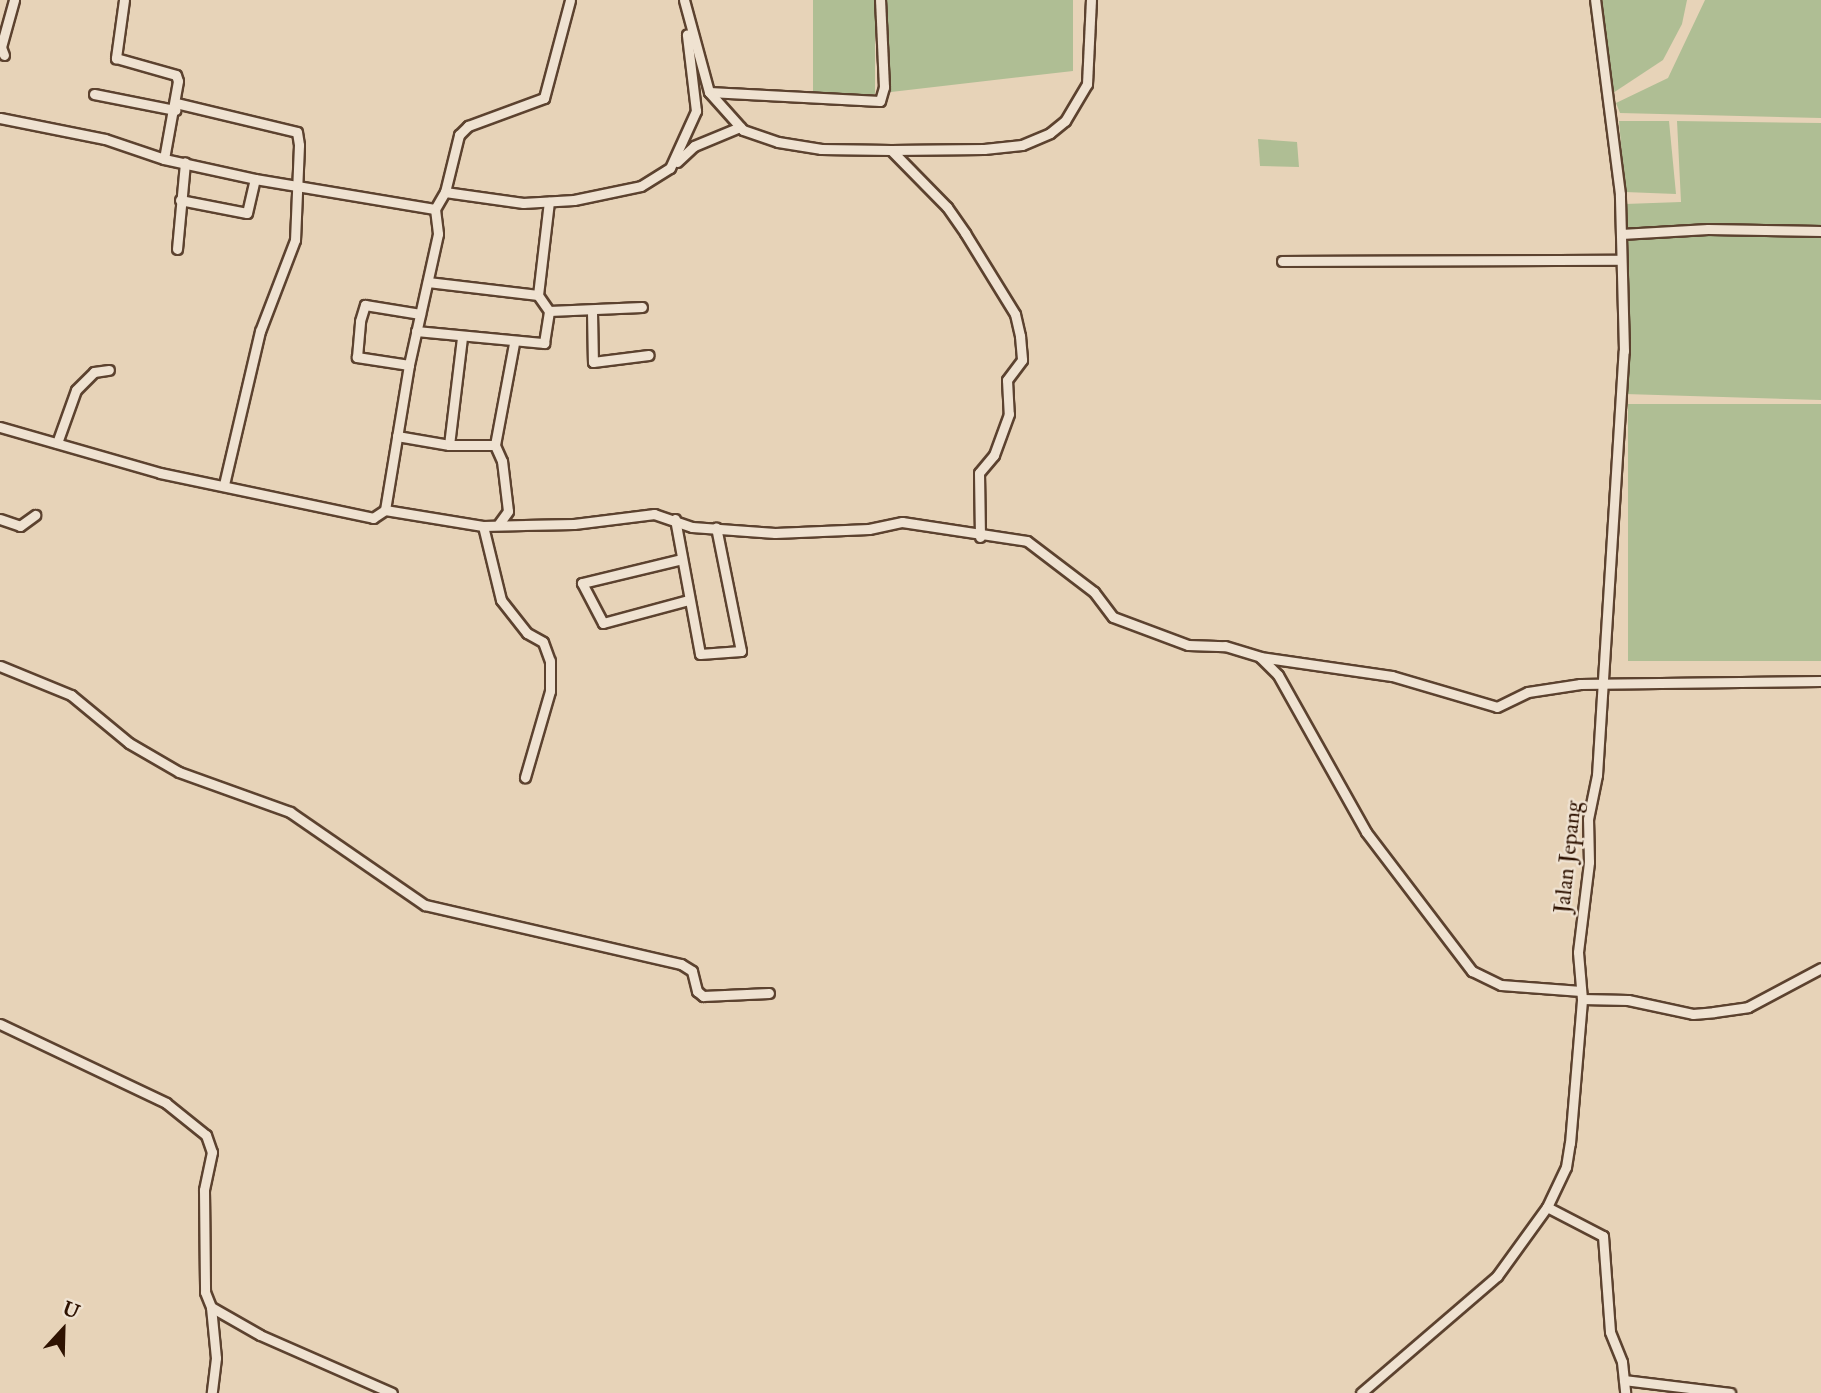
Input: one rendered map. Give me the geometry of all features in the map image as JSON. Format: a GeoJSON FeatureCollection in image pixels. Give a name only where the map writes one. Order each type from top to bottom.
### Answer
{"type":"FeatureCollection","features":[{"type":"Feature","properties":{"kind":"street"},"geometry":{"type":"LineString","coordinates":[[4,55],[1,47],[14,0]]}},
{"type":"Feature","properties":{"kind":"street"},"geometry":{"type":"LineString","coordinates":[[124,0],[114,53],[116,58],[176,75],[176,107],[164,159]]}},
{"type":"Feature","properties":{"kind":"street"},"geometry":{"type":"LineString","coordinates":[[385,510],[409,365],[438,234],[435,209],[445,192],[459,135],[468,126],[544,98],[570,0]]}},
{"type":"Feature","properties":{"kind":"street"},"geometry":{"type":"LineString","coordinates":[[670,168],[696,111],[684,0]]}},
{"type":"Feature","properties":{"kind":"street"},"geometry":{"type":"LineString","coordinates":[[709,92],[880,101],[884,87],[880,0]]}},
{"type":"Feature","properties":{"kind":"street"},"geometry":{"type":"LineString","coordinates":[[687,23],[709,92],[740,127],[789,144],[891,150],[984,149],[1022,145],[1050,133],[1065,121],[1087,84],[1091,0]]}},
{"type":"Feature","properties":{"kind":"street","name":"Jalan Jepang"},"geometry":{"type":"LineString","coordinates":[[1361,1393],[1497,1276],[1547,1207],[1566,1167],[1582,995],[1579,976],[1599,685],[1617,505],[1624,351],[1620,188],[1595,0]]}},
{"type":"Feature","properties":{"kind":"street"},"geometry":{"type":"LineString","coordinates":[[94,94],[176,107],[297,132],[295,240],[260,331],[224,485]]}},
{"type":"Feature","properties":{"kind":"street"},"geometry":{"type":"LineString","coordinates":[[0,118],[106,139],[164,159],[255,179],[295,183],[435,209]]}},
{"type":"Feature","properties":{"kind":"street"},"geometry":{"type":"LineString","coordinates":[[445,192],[523,203],[549,202],[641,186],[670,168],[694,145],[740,127]]}},
{"type":"Feature","properties":{"kind":"street"},"geometry":{"type":"LineString","coordinates":[[891,150],[965,233],[1015,314],[1022,360],[1007,380],[1009,414],[995,456],[979,473],[981,537]]}},
{"type":"Feature","properties":{"kind":"street"},"geometry":{"type":"LineString","coordinates":[[177,249],[185,162]]}},
{"type":"Feature","properties":{"kind":"street"},"geometry":{"type":"LineString","coordinates":[[180,200],[247,213],[255,179]]}},
{"type":"Feature","properties":{"kind":"street"},"geometry":{"type":"LineString","coordinates":[[416,331],[514,343],[544,343],[549,311],[538,295],[549,202]]}},
{"type":"Feature","properties":{"kind":"street"},"geometry":{"type":"LineString","coordinates":[[1621,234],[1708,229],[1821,232]]}},
{"type":"Feature","properties":{"kind":"street"},"geometry":{"type":"LineString","coordinates":[[1282,261],[1620,260]]}},
{"type":"Feature","properties":{"kind":"street"},"geometry":{"type":"LineString","coordinates":[[428,282],[538,295]]}},
{"type":"Feature","properties":{"kind":"street"},"geometry":{"type":"LineString","coordinates":[[409,365],[357,357],[360,321],[365,305],[420,314]]}},
{"type":"Feature","properties":{"kind":"street"},"geometry":{"type":"LineString","coordinates":[[549,311],[592,313],[642,307]]}},
{"type":"Feature","properties":{"kind":"street"},"geometry":{"type":"LineString","coordinates":[[592,313],[593,362],[649,355]]}},
{"type":"Feature","properties":{"kind":"street"},"geometry":{"type":"LineString","coordinates":[[449,445],[462,337]]}},
{"type":"Feature","properties":{"kind":"street"},"geometry":{"type":"LineString","coordinates":[[498,525],[508,512],[502,461],[495,444],[514,343]]}},
{"type":"Feature","properties":{"kind":"street"},"geometry":{"type":"LineString","coordinates":[[57,443],[76,390],[94,372],[109,370]]}},
{"type":"Feature","properties":{"kind":"street"},"geometry":{"type":"LineString","coordinates":[[0,427],[224,485],[373,518],[385,510],[483,526],[574,524],[633,513],[675,519],[692,527],[775,533],[869,529],[902,522],[1038,545],[1094,592],[1113,617],[1188,645],[1225,646],[1260,657],[1392,676],[1497,707],[1528,692],[1599,685],[1821,681]]}},
{"type":"Feature","properties":{"kind":"street"},"geometry":{"type":"LineString","coordinates":[[397,436],[449,445],[495,444]]}},
{"type":"Feature","properties":{"kind":"street"},"geometry":{"type":"LineString","coordinates":[[0,519],[20,526],[35,514]]}},
{"type":"Feature","properties":{"kind":"street"},"geometry":{"type":"LineString","coordinates":[[675,519],[700,654],[741,651],[716,527]]}},
{"type":"Feature","properties":{"kind":"street"},"geometry":{"type":"LineString","coordinates":[[483,526],[501,600],[527,633],[545,645],[550,661],[550,691],[525,776]]}},
{"type":"Feature","properties":{"kind":"street"},"geometry":{"type":"LineString","coordinates":[[682,559],[582,583],[603,623],[689,600]]}},
{"type":"Feature","properties":{"kind":"street"},"geometry":{"type":"LineString","coordinates":[[1260,657],[1278,674],[1366,832],[1472,971],[1501,985],[1628,1000],[1693,1014],[1748,1007],[1821,968]]}},
{"type":"Feature","properties":{"kind":"street"},"geometry":{"type":"LineString","coordinates":[[0,666],[71,695],[129,743],[192,778],[290,812],[425,905],[681,964],[692,971],[697,991],[704,996],[769,993]]}},
{"type":"Feature","properties":{"kind":"street"},"geometry":{"type":"LineString","coordinates":[[0,1024],[166,1102],[205,1135],[212,1153],[204,1190],[205,1292],[211,1307],[216,1358],[212,1393]]}},
{"type":"Feature","properties":{"kind":"street"},"geometry":{"type":"LineString","coordinates":[[1547,1207],[1603,1236],[1610,1332],[1624,1380],[1625,1393]]}},
{"type":"Feature","properties":{"kind":"street"},"geometry":{"type":"LineString","coordinates":[[211,1307],[260,1335],[392,1393]]}},
{"type":"Feature","properties":{"kind":"street"},"geometry":{"type":"LineString","coordinates":[[1624,1380],[1730,1393]]}},
{"type":"Feature","properties":{"kind":"green space"},"geometry":{"type":"Polygon","coordinates":[[[813,0],[875,0],[875,94],[813,94],[813,0]]]}},
{"type":"Feature","properties":{"kind":"green space"},"geometry":{"type":"Polygon","coordinates":[[[885,0],[1073,0],[1073,71],[891,92],[885,0]]]}},
{"type":"Feature","properties":{"kind":"green space"},"geometry":{"type":"Polygon","coordinates":[[[1602,0],[1687,0],[1682,24],[1663,60],[1613,93],[1602,0]]]}},
{"type":"Feature","properties":{"kind":"green space"},"geometry":{"type":"Polygon","coordinates":[[[1705,0],[1821,0],[1821,118],[1620,113],[1616,103],[1668,78],[1705,0]]]}},
{"type":"Feature","properties":{"kind":"green space"},"geometry":{"type":"Polygon","coordinates":[[[1619,121],[1669,121],[1676,194],[1625,192],[1619,121]]]}},
{"type":"Feature","properties":{"kind":"green space"},"geometry":{"type":"Polygon","coordinates":[[[1677,121],[1821,123],[1821,400],[1625,394],[1625,204],[1681,202],[1677,121]]]}},
{"type":"Feature","properties":{"kind":"green space"},"geometry":{"type":"Polygon","coordinates":[[[1258,139],[1297,142],[1299,167],[1260,166],[1258,139]]]}},
{"type":"Feature","properties":{"kind":"green space"},"geometry":{"type":"Polygon","coordinates":[[[1628,404],[1821,404],[1821,661],[1628,661],[1628,404]]]}}]}
